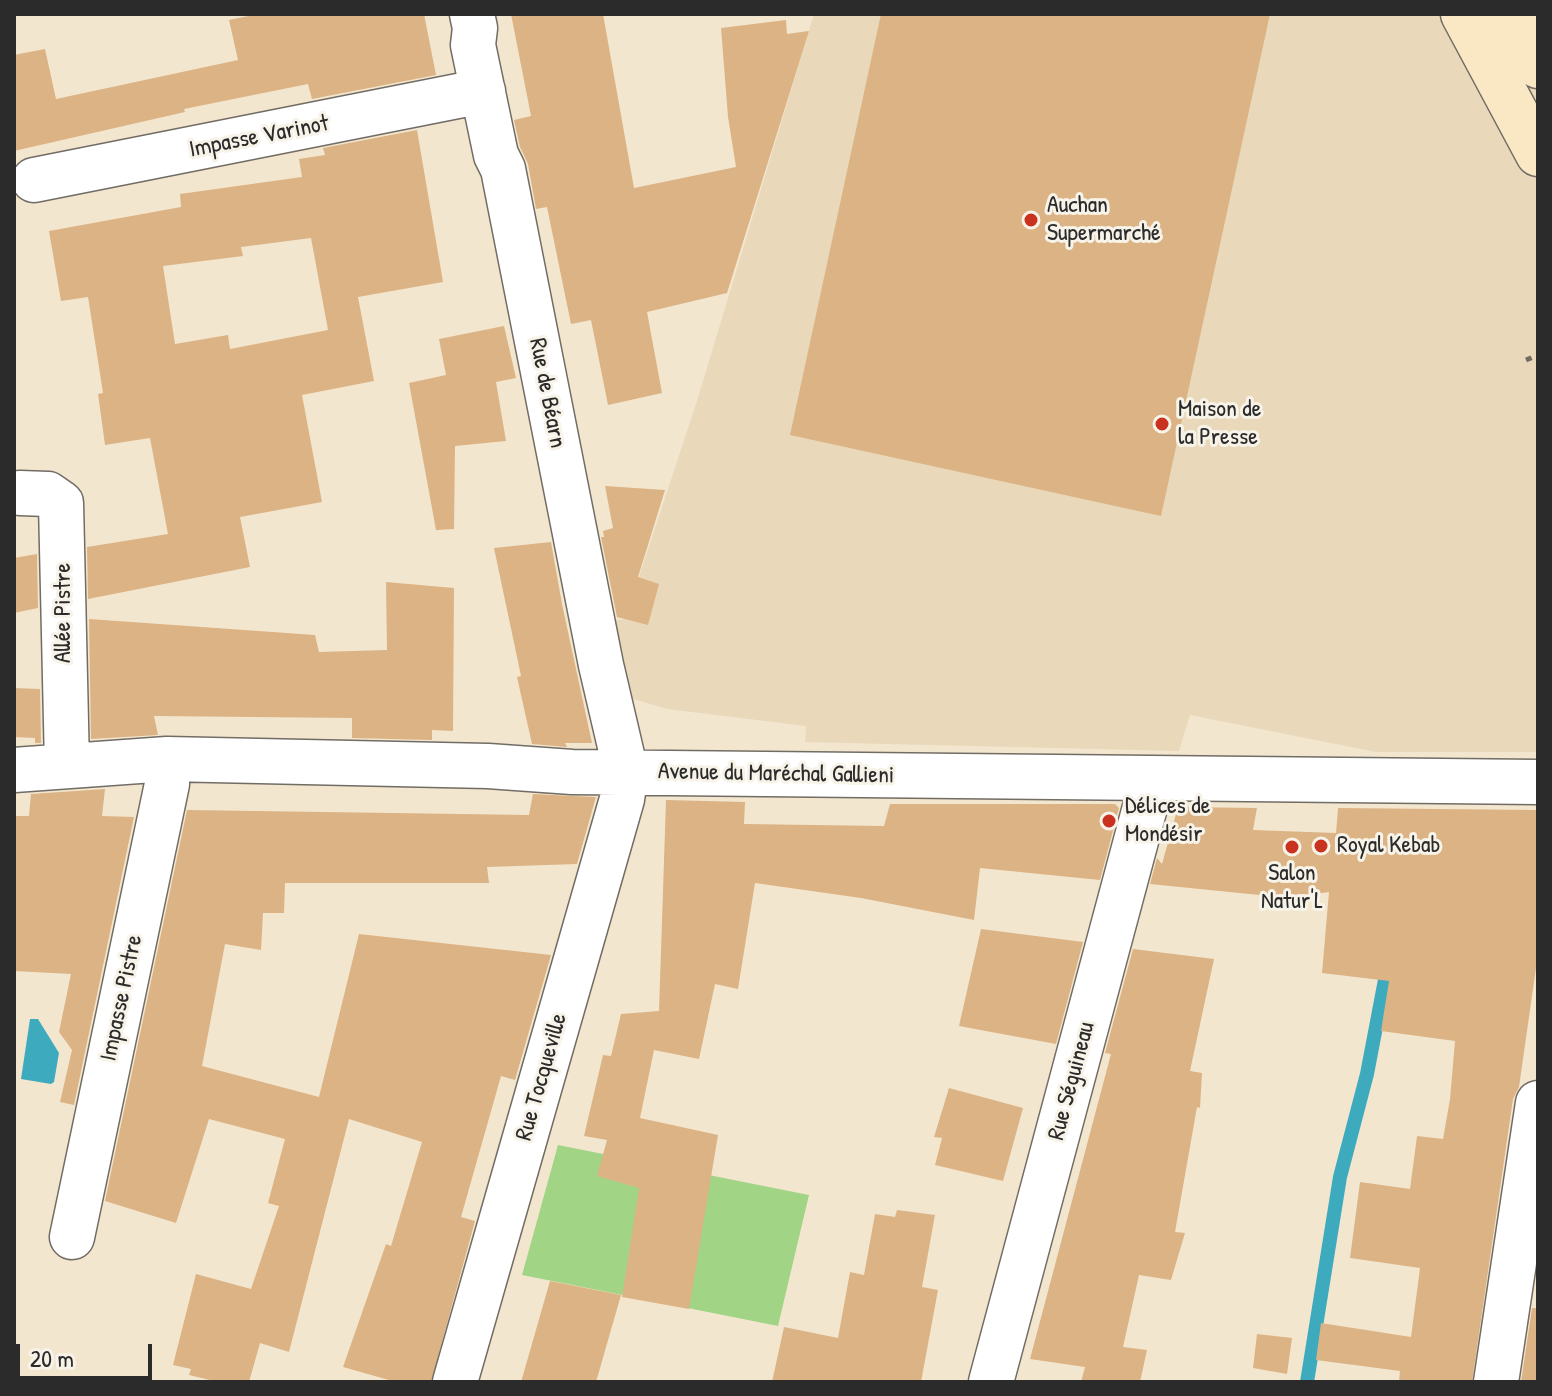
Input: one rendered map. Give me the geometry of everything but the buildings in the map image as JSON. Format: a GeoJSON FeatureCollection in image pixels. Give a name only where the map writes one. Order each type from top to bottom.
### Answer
{"type":"FeatureCollection","features":[{"type":"Feature","properties":{"kind":"main road"},"geometry":{"type":"LineString","coordinates":[[1463,14],[1538,154]]}},
{"type":"Feature","properties":{"kind":"main road"},"geometry":{"type":"LineString","coordinates":[[1510,14],[1538,66]]}},
{"type":"Feature","properties":{"kind":"street","name":"Rue de Béarn"},"geometry":{"type":"LineString","coordinates":[[472,14],[475,28],[473,45],[496,155],[503,169],[601,665],[626,772]]}},
{"type":"Feature","properties":{"kind":"street","name":"Impasse Varinot"},"geometry":{"type":"LineString","coordinates":[[34,180],[483,91]]}},
{"type":"Feature","properties":{"kind":"street","name":"Allée Pistre"},"geometry":{"type":"LineString","coordinates":[[20,493],[48,494],[61,503],[67,766]]}},
{"type":"Feature","properties":{"kind":"street","name":"Avenue du Maréchal Gallieni"},"geometry":{"type":"LineString","coordinates":[[14,770],[167,759],[473,765],[572,772],[1538,782]]}},
{"type":"Feature","properties":{"kind":"street","name":"Impasse Pistre"},"geometry":{"type":"LineString","coordinates":[[72,1237],[167,784],[167,759]]}},
{"type":"Feature","properties":{"kind":"street","name":"Rue Tocqueville"},"geometry":{"type":"LineString","coordinates":[[455,1382],[622,799],[626,772]]}},
{"type":"Feature","properties":{"kind":"street","name":"Rue Séguineau"},"geometry":{"type":"LineString","coordinates":[[991,1382],[1148,796],[1147,779]]}},
{"type":"Feature","properties":{"kind":"street"},"geometry":{"type":"LineString","coordinates":[[1496,1382],[1538,1103]]}},
{"type":"Feature","properties":{"kind":"path"},"geometry":{"type":"LineString","coordinates":[[1526,360],[1538,355]]}},
{"type":"Feature","properties":{"kind":"shaded area"},"geometry":{"type":"Polygon","coordinates":[[[814,14],[1538,14],[1538,752],[1376,752],[1190,715],[1179,751],[805,742],[806,726],[667,709],[630,698],[615,620],[625,619],[696,404],[814,14]]]}},
{"type":"Feature","properties":{"kind":"green space"},"geometry":{"type":"Polygon","coordinates":[[[558,1145],[809,1195],[778,1326],[522,1275],[558,1145]]]}},
{"type":"Feature","properties":{"kind":"water"},"geometry":{"type":"Polygon","coordinates":[[[30,1019],[38,1019],[59,1053],[54,1082],[51,1084],[21,1079],[30,1019]]]}},
{"type":"Feature","properties":{"kind":"waterway"},"geometry":{"type":"LineString","coordinates":[[1307,1382],[1340,1177],[1367,1074],[1388,964]]}},
{"type":"Feature","properties":{"kind":"place","name":"Auchan Supermarché"},"geometry":{"type":"Point","coordinates":[1031,220]}},
{"type":"Feature","properties":{"kind":"place","name":"Maison de la Presse"},"geometry":{"type":"Point","coordinates":[1162,424]}},
{"type":"Feature","properties":{"kind":"place","name":"Délices de Mondésir"},"geometry":{"type":"Point","coordinates":[1109,821]}},
{"type":"Feature","properties":{"kind":"place","name":"Royal Kebab"},"geometry":{"type":"Point","coordinates":[1321,846]}},
{"type":"Feature","properties":{"kind":"place","name":"Salon Natur'L"},"geometry":{"type":"Point","coordinates":[1292,847]}}]}
